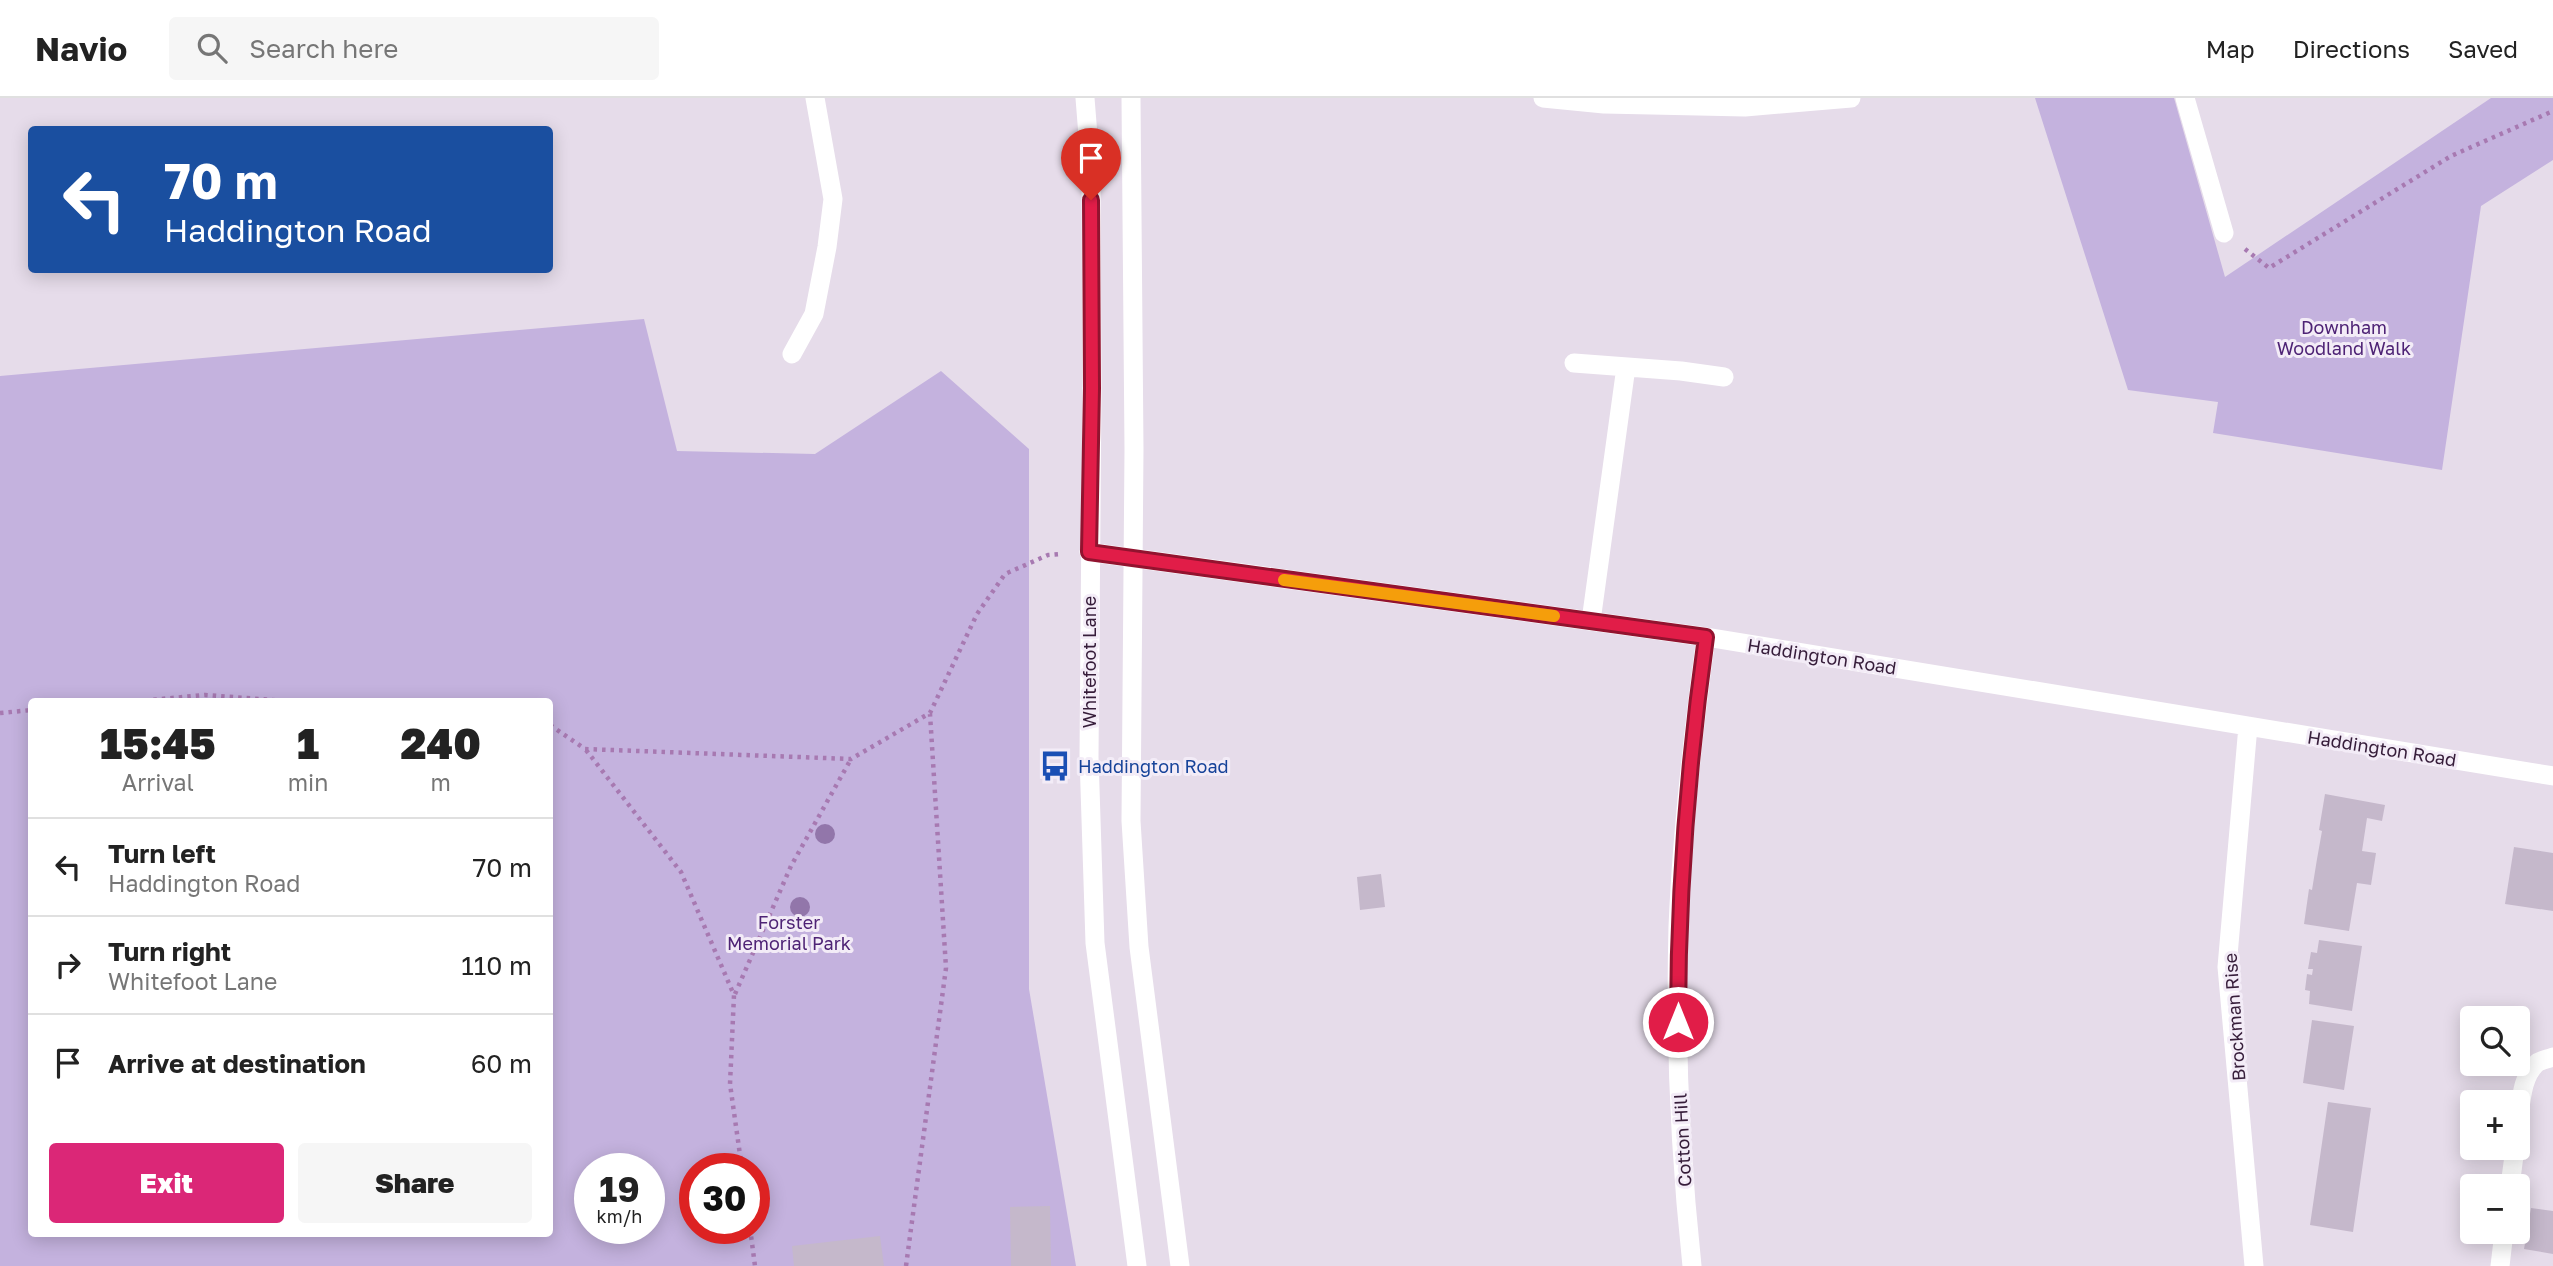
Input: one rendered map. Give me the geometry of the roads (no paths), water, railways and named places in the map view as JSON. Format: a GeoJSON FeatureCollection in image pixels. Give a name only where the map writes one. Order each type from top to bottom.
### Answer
{"type":"FeatureCollection","features":[{"type":"Feature","properties":{"kind":"street"},"geometry":{"type":"LineString","coordinates":[[792,354],[814,314],[833,199],[815,98]]}},
{"type":"Feature","properties":{"kind":"street","name":"Whitefoot Lane"},"geometry":{"type":"LineString","coordinates":[[1085,98],[1091,173],[1089,757],[1095,943],[1137,1266]]}},
{"type":"Feature","properties":{"kind":"street"},"geometry":{"type":"LineString","coordinates":[[1131,98],[1134,559],[1131,821],[1139,947],[1180,1266]]}},
{"type":"Feature","properties":{"kind":"street"},"geometry":{"type":"LineString","coordinates":[[1543,98],[1604,104],[1745,107],[1851,98]]}},
{"type":"Feature","properties":{"kind":"street"},"geometry":{"type":"LineString","coordinates":[[2185,98],[2224,233]]}},
{"type":"Feature","properties":{"kind":"street"},"geometry":{"type":"LineString","coordinates":[[1574,363],[1724,377]]}},
{"type":"Feature","properties":{"kind":"street"},"geometry":{"type":"LineString","coordinates":[[1591,621],[1626,367]]}},
{"type":"Feature","properties":{"kind":"street","name":"Haddington Road"},"geometry":{"type":"LineString","coordinates":[[1089,552],[1706,637],[2553,776]]}},
{"type":"Feature","properties":{"kind":"street","name":"Cotton Hill"},"geometry":{"type":"LineString","coordinates":[[1692,1266],[1683,1185],[1678,1070],[1678,927],[1688,786],[1706,637]]}},
{"type":"Feature","properties":{"kind":"street","name":"Brockman Rise"},"geometry":{"type":"LineString","coordinates":[[2248,726],[2227,967],[2254,1266]]}},
{"type":"Feature","properties":{"kind":"street"},"geometry":{"type":"LineString","coordinates":[[2524,1090],[2528,1074],[2538,1062],[2553,1057]]}},
{"type":"Feature","properties":{"kind":"street"},"geometry":{"type":"LineString","coordinates":[[2500,1266],[2503,1244]]}},
{"type":"Feature","properties":{"kind":"place","name":"Haddington Road"},"geometry":{"type":"Point","coordinates":[1055,766]}},
{"type":"Feature","properties":{"kind":"park label","name":"Downham Woodland Walk"},"geometry":{"type":"Point","coordinates":[2344,337]}},
{"type":"Feature","properties":{"kind":"park label","name":"Forster Memorial Park"},"geometry":{"type":"Point","coordinates":[789,932]}}]}
